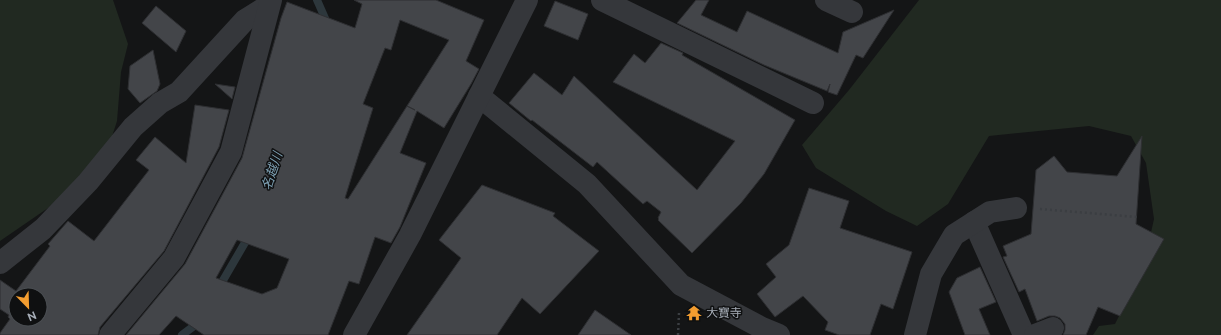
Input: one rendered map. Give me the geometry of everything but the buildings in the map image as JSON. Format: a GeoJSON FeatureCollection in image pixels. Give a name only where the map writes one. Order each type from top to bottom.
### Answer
{"type":"FeatureCollection","features":[{"type":"Feature","properties":{"kind":"street"},"geometry":{"type":"LineString","coordinates":[[354,335],[410,235],[527,0]]}},
{"type":"Feature","properties":{"kind":"street"},"geometry":{"type":"LineString","coordinates":[[602,0],[813,103]]}},
{"type":"Feature","properties":{"kind":"street"},"geometry":{"type":"LineString","coordinates":[[826,0],[852,12]]}},
{"type":"Feature","properties":{"kind":"street"},"geometry":{"type":"LineString","coordinates":[[0,263],[43,229],[88,182],[133,127],[160,103],[179,92],[245,20],[270,3]]}},
{"type":"Feature","properties":{"kind":"street"},"geometry":{"type":"LineString","coordinates":[[110,335],[174,258],[232,152],[270,3]]}},
{"type":"Feature","properties":{"kind":"street"},"geometry":{"type":"LineString","coordinates":[[479,96],[587,184],[681,285],[762,328],[779,335]]}},
{"type":"Feature","properties":{"kind":"street"},"geometry":{"type":"LineString","coordinates":[[915,335],[931,274],[954,235],[990,212],[1016,208]]}},
{"type":"Feature","properties":{"kind":"street"},"geometry":{"type":"LineString","coordinates":[[974,222],[1024,335]]}},
{"type":"Feature","properties":{"kind":"path"},"geometry":{"type":"LineString","coordinates":[[1016,208],[1137,217]]}},
{"type":"Feature","properties":{"kind":"shaded area"},"geometry":{"type":"Polygon","coordinates":[[[0,0],[113,0],[128,44],[121,72],[117,121],[106,155],[48,208],[0,241],[0,0]]]}},
{"type":"Feature","properties":{"kind":"shaded area"},"geometry":{"type":"Polygon","coordinates":[[[919,0],[1221,0],[1221,335],[1093,335],[1099,326],[1115,324],[1143,268],[1154,219],[1146,163],[1131,136],[1089,126],[989,136],[948,204],[917,226],[886,211],[816,168],[802,145],[849,90],[919,0]]]}},
{"type":"Feature","properties":{"kind":"waterway","name":"名越川"},"geometry":{"type":"LineString","coordinates":[[317,0],[328,25]]}},
{"type":"Feature","properties":{"kind":"waterway","name":"名越川"},"geometry":{"type":"LineString","coordinates":[[218,289],[250,234]]}},
{"type":"Feature","properties":{"kind":"waterway","name":"名越川"},"geometry":{"type":"LineString","coordinates":[[182,335],[194,326],[199,319]]}},
{"type":"Feature","properties":{"kind":"place","name":"大寶寺"},"geometry":{"type":"Point","coordinates":[694,313]}}]}
